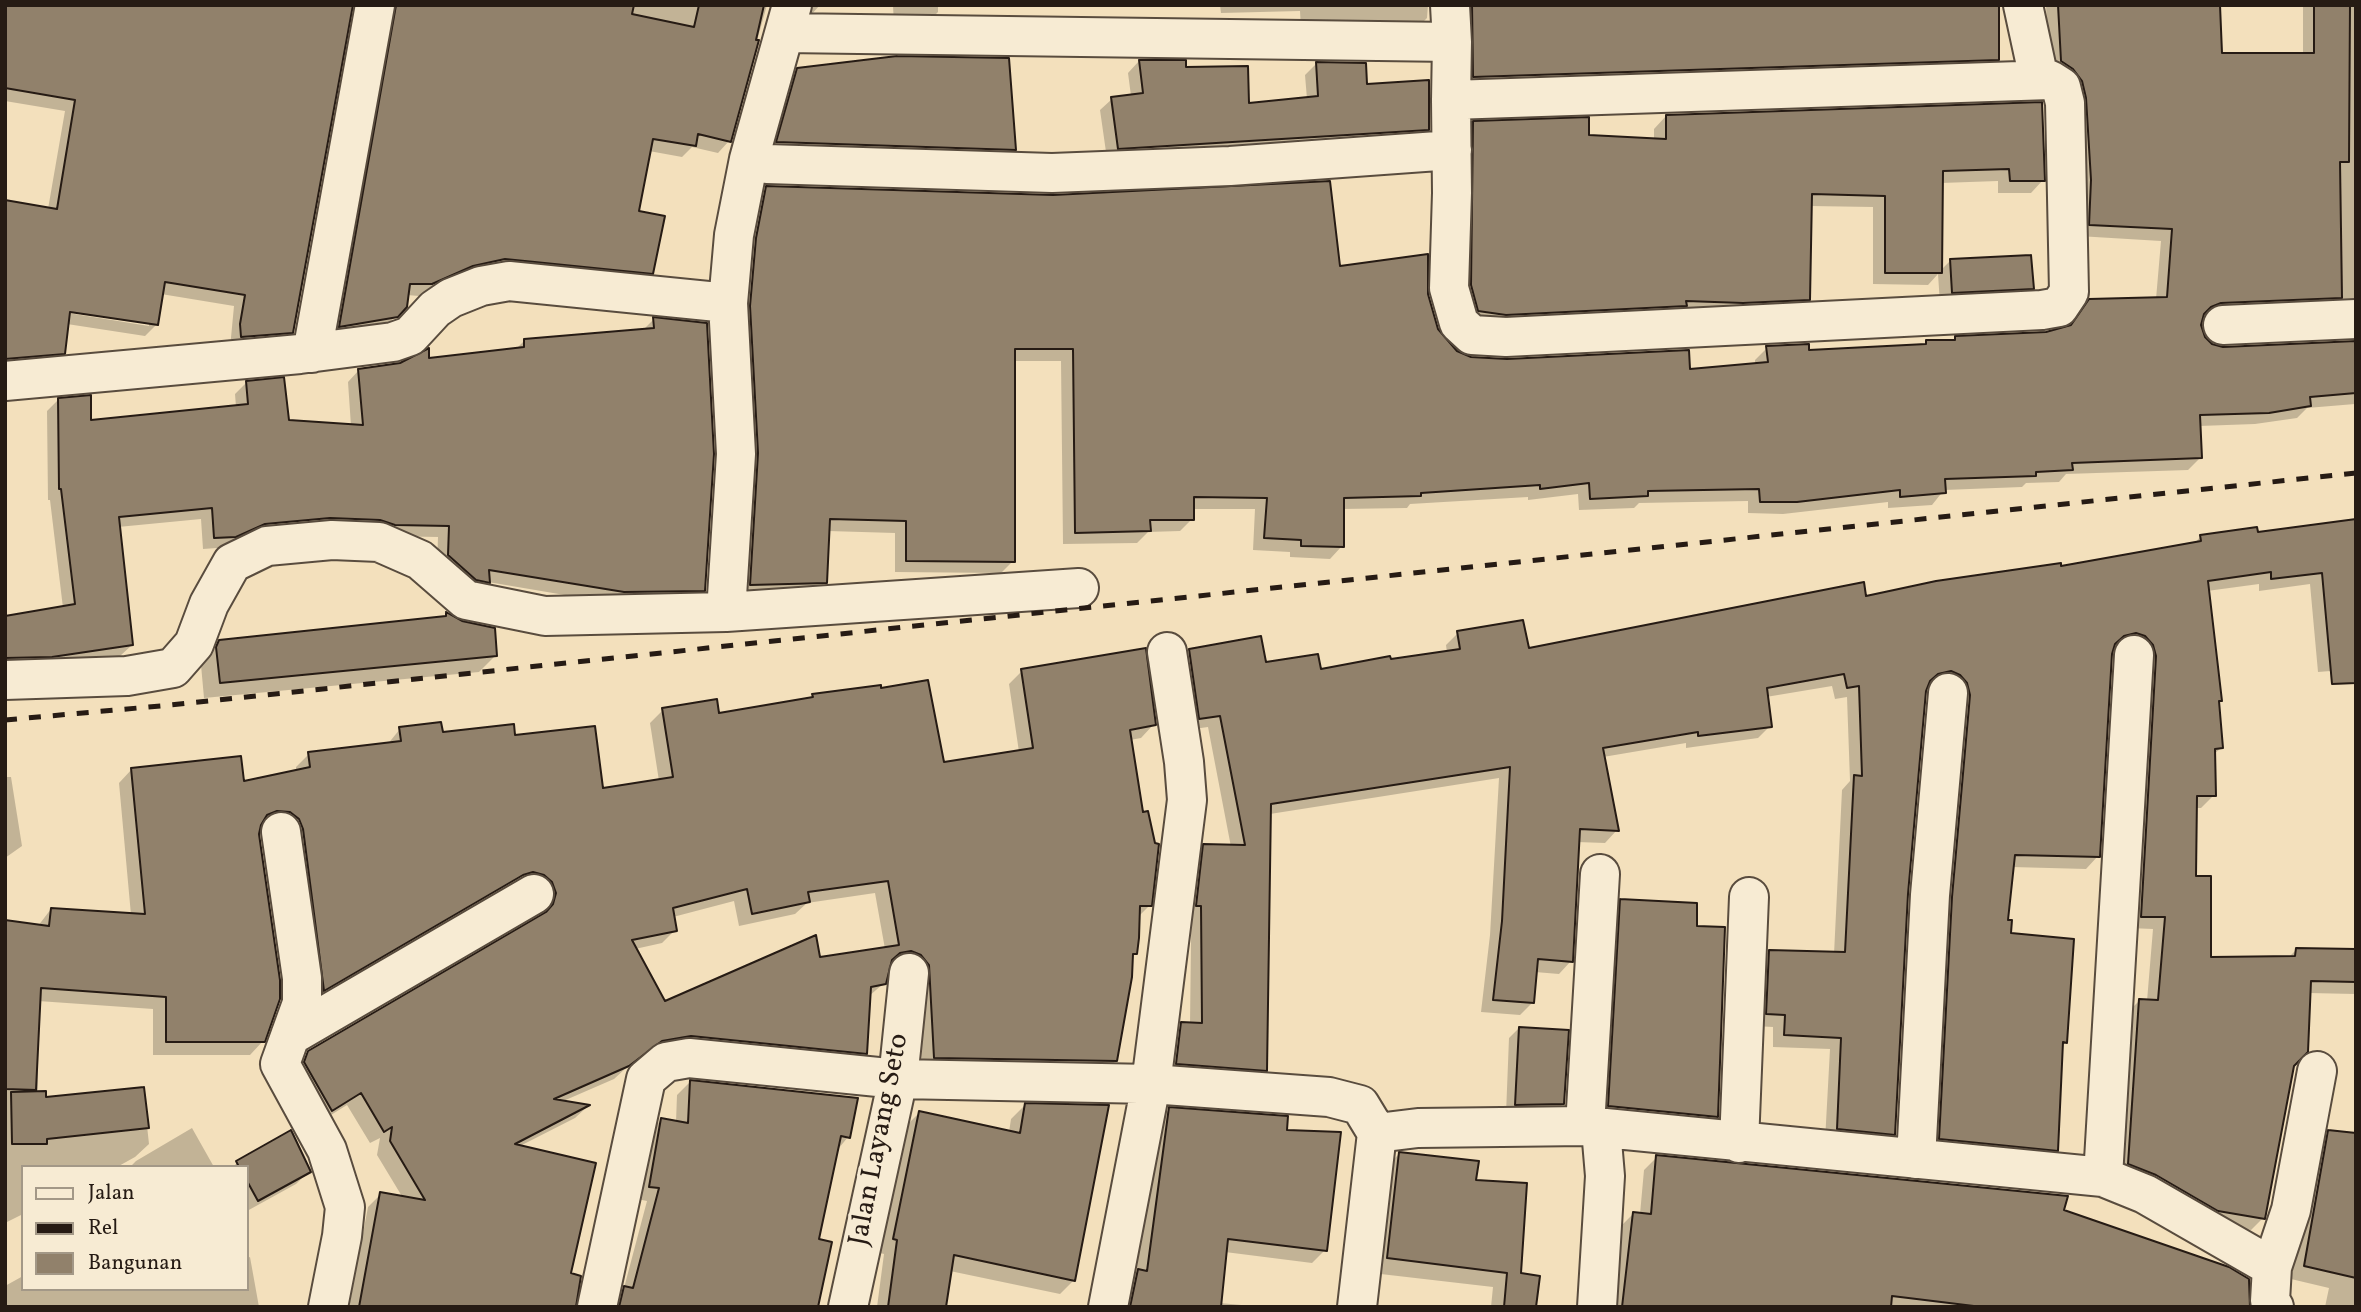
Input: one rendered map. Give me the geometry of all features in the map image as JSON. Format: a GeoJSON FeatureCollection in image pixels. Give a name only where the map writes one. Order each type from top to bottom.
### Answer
{"type":"FeatureCollection","features":[{"type":"Feature","properties":{"kind":"street"},"geometry":{"type":"LineString","coordinates":[[312,353],[375,5]]}},
{"type":"Feature","properties":{"kind":"street"},"geometry":{"type":"LineString","coordinates":[[2023,5],[2039,79]]}},
{"type":"Feature","properties":{"kind":"street"},"geometry":{"type":"LineString","coordinates":[[726,612],[736,454],[728,303],[734,235],[749,159],[788,19],[1451,23],[1449,288],[1459,323],[1472,335],[1506,337],[2042,310],[2059,307],[2069,292],[2065,103],[2061,87],[2050,80],[1451,100]]}},
{"type":"Feature","properties":{"kind":"street"},"geometry":{"type":"LineString","coordinates":[[749,159],[767,164],[1052,173],[1230,166],[1452,150]]}},
{"type":"Feature","properties":{"kind":"street"},"geometry":{"type":"LineString","coordinates":[[5,381],[312,353],[393,342],[410,336],[435,309],[451,298],[481,286],[509,281],[728,303]]}},
{"type":"Feature","properties":{"kind":"street"},"geometry":{"type":"LineString","coordinates":[[2223,325],[2356,319]]}},
{"type":"Feature","properties":{"kind":"street"},"geometry":{"type":"LineString","coordinates":[[5,680],[127,676],[173,668],[194,644],[209,604],[232,564],[267,546],[332,540],[379,542],[420,560],[466,600],[545,616],[726,612],[1079,587]]}},
{"type":"Feature","properties":{"kind":"street"},"geometry":{"type":"LineString","coordinates":[[1108,1307],[1151,1084],[1187,800],[1184,762],[1167,652]]}},
{"type":"Feature","properties":{"kind":"street"},"geometry":{"type":"LineString","coordinates":[[2103,1177],[2134,655]]}},
{"type":"Feature","properties":{"kind":"street"},"geometry":{"type":"LineString","coordinates":[[1916,1159],[1930,895],[1948,693]]}},
{"type":"Feature","properties":{"kind":"street"},"geometry":{"type":"LineString","coordinates":[[281,832],[302,978],[302,1003],[280,1065],[327,1150],[345,1207],[328,1307]]}},
{"type":"Feature","properties":{"kind":"street"},"geometry":{"type":"LineString","coordinates":[[1597,1307],[1605,1176],[1593,1128],[1600,874]]}},
{"type":"Feature","properties":{"kind":"street"},"geometry":{"type":"LineString","coordinates":[[290,1035],[534,894]]}},
{"type":"Feature","properties":{"kind":"street"},"geometry":{"type":"LineString","coordinates":[[1739,1143],[1749,897]]}},
{"type":"Feature","properties":{"kind":"street","name":"Jalan Layang Seto"},"geometry":{"type":"LineString","coordinates":[[848,1307],[898,1079],[909,973]]}},
{"type":"Feature","properties":{"kind":"street"},"geometry":{"type":"LineString","coordinates":[[597,1307],[646,1079],[667,1062],[689,1058],[898,1079],[1151,1084],[1329,1097],[1360,1105],[1377,1133],[1357,1307]]}},
{"type":"Feature","properties":{"kind":"street"},"geometry":{"type":"LineString","coordinates":[[1377,1133],[1418,1128],[1593,1128],[2103,1177],[2145,1194],[2271,1295],[2291,1210],[2317,1071]]}},
{"type":"Feature","properties":{"kind":"building"},"geometry":{"type":"Polygon","coordinates":[[[5,5],[353,5],[293,333],[241,337],[240,324],[245,295],[165,282],[158,325],[70,312],[65,354],[5,359],[5,200],[57,209],[75,100],[5,88],[5,5]]]}},
{"type":"Feature","properties":{"kind":"building"},"geometry":{"type":"Polygon","coordinates":[[[396,5],[634,5],[632,14],[694,27],[699,5],[764,5],[756,40],[759,40],[731,142],[698,134],[696,146],[653,139],[639,211],[665,216],[653,274],[505,259],[473,266],[432,284],[410,284],[407,307],[398,317],[339,327],[396,5]]]}},
{"type":"Feature","properties":{"kind":"building"},"geometry":{"type":"Polygon","coordinates":[[[1472,5],[1999,5],[1999,60],[1473,77],[1472,5]]]}},
{"type":"Feature","properties":{"kind":"building"},"geometry":{"type":"Polygon","coordinates":[[[2058,5],[2220,5],[2222,53],[2314,53],[2314,5],[2350,5],[2349,162],[2340,162],[2342,298],[2221,303],[2204,314],[2201,325],[2205,337],[2212,344],[2223,347],[2356,341],[2356,393],[2310,397],[2311,406],[2269,413],[2200,415],[2202,458],[2072,463],[2073,470],[2036,472],[2036,476],[1945,479],[1946,493],[1900,497],[1900,490],[1797,502],[1760,502],[1759,489],[1648,491],[1648,496],[1590,499],[1589,483],[1540,489],[1540,485],[1421,493],[1421,496],[1344,498],[1344,547],[1301,546],[1301,540],[1264,538],[1267,498],[1194,497],[1194,520],[1150,520],[1151,531],[1075,533],[1073,349],[1015,349],[1015,562],[906,561],[906,521],[830,519],[827,583],[750,585],[758,453],[750,306],[756,238],[766,186],[1053,195],[1330,181],[1340,266],[1428,254],[1428,294],[1438,329],[1457,351],[1471,357],[1507,359],[1689,350],[1690,369],[1768,362],[1766,346],[1809,344],[1809,350],[1926,344],[1926,340],[1955,340],[1955,336],[2046,332],[2071,325],[2089,299],[2167,297],[2172,229],[2089,225],[2091,180],[2086,98],[2082,81],[2073,69],[2061,61],[2058,5]]]}},
{"type":"Feature","properties":{"kind":"building"},"geometry":{"type":"Polygon","coordinates":[[[897,56],[1009,58],[1016,150],[776,142],[797,68],[897,56]]]}},
{"type":"Feature","properties":{"kind":"building"},"geometry":{"type":"Polygon","coordinates":[[[1139,60],[1186,60],[1186,67],[1248,66],[1249,103],[1318,96],[1316,62],[1366,63],[1367,84],[1429,80],[1429,130],[1118,149],[1111,97],[1143,93],[1139,60]]]}},
{"type":"Feature","properties":{"kind":"building"},"geometry":{"type":"Polygon","coordinates":[[[2042,102],[2045,181],[2010,181],[2009,169],[1943,171],[1942,273],[1885,273],[1885,196],[1812,194],[1810,300],[1743,303],[1686,301],[1687,306],[1506,315],[1478,311],[1471,285],[1473,121],[1589,117],[1589,135],[1666,139],[1666,115],[2042,102]]]}},
{"type":"Feature","properties":{"kind":"building"},"geometry":{"type":"Polygon","coordinates":[[[2031,255],[2034,289],[1952,293],[1950,259],[2031,255]]]}},
{"type":"Feature","properties":{"kind":"building"},"geometry":{"type":"Polygon","coordinates":[[[653,317],[707,323],[714,454],[705,591],[624,592],[489,570],[490,583],[476,580],[448,555],[449,526],[395,525],[380,520],[330,518],[265,524],[236,537],[214,538],[212,508],[119,517],[133,645],[52,657],[5,658],[5,616],[75,604],[59,489],[58,398],[91,395],[91,420],[248,404],[246,381],[284,377],[289,420],[363,425],[358,369],[400,363],[429,348],[429,358],[524,347],[524,339],[654,328],[653,317]]]}},
{"type":"Feature","properties":{"kind":"building"},"geometry":{"type":"Polygon","coordinates":[[[2356,519],[2356,683],[2332,684],[2322,573],[2271,579],[2271,572],[2208,581],[2222,701],[2219,701],[2223,748],[2215,749],[2216,796],[2197,796],[2196,876],[2211,876],[2211,957],[2295,956],[2296,948],[2356,949],[2356,982],[2311,981],[2308,1052],[2294,1066],[2265,1219],[2218,1211],[2156,1175],[2128,1164],[2139,999],[2158,1000],[2165,917],[2141,917],[2156,656],[2153,645],[2145,636],[2136,633],[2124,636],[2115,644],[2112,654],[2100,857],[2015,855],[2008,920],[2012,920],[2011,933],[2074,939],[2067,1043],[2063,1042],[2058,1151],[1939,1139],[1952,897],[1970,695],[1967,683],[1960,675],[1951,671],[1938,674],[1930,681],[1926,691],[1908,894],[1895,1135],[1837,1129],[1841,1038],[1784,1035],[1785,1015],[1766,1014],[1769,950],[1845,952],[1854,775],[1862,776],[1859,686],[1847,688],[1844,674],[1767,688],[1772,727],[1698,736],[1698,732],[1603,748],[1619,831],[1580,829],[1573,962],[1538,959],[1534,1003],[1493,1000],[1502,921],[1510,767],[1271,804],[1267,1071],[1176,1064],[1181,1022],[1202,1023],[1201,906],[1196,906],[1203,844],[1245,845],[1220,716],[1199,719],[1189,649],[1261,636],[1266,662],[1318,654],[1321,669],[1390,656],[1391,659],[1460,649],[1457,631],[1523,620],[1529,648],[1864,582],[1866,596],[1936,581],[2061,563],[2061,566],[2201,541],[2200,535],[2257,527],[2258,532],[2356,519]]]}},
{"type":"Feature","properties":{"kind":"building"},"geometry":{"type":"Polygon","coordinates":[[[446,612],[462,621],[495,628],[497,656],[220,683],[216,647],[219,640],[446,616],[446,612]]]}},
{"type":"Feature","properties":{"kind":"building"},"geometry":{"type":"Polygon","coordinates":[[[1146,648],[1156,725],[1130,730],[1143,812],[1148,811],[1155,843],[1159,844],[1152,906],[1140,906],[1137,954],[1133,954],[1132,977],[1117,1061],[934,1058],[929,965],[921,955],[911,951],[900,953],[892,960],[886,984],[871,987],[867,1054],[691,1036],[662,1041],[629,1066],[554,1099],[590,1105],[515,1144],[596,1163],[571,1273],[581,1276],[576,1307],[359,1307],[380,1192],[425,1200],[390,1141],[392,1127],[384,1132],[361,1093],[332,1111],[304,1062],[308,1051],[546,912],[553,904],[556,893],[552,882],[544,875],[533,872],[523,875],[324,991],[303,829],[299,819],[290,812],[277,811],[267,815],[259,834],[280,980],[280,999],[265,1042],[166,1042],[166,997],[41,988],[36,1090],[5,1089],[5,920],[49,926],[51,908],[145,914],[131,768],[241,756],[244,781],[310,767],[308,752],[401,741],[399,727],[441,722],[443,732],[514,724],[515,735],[595,726],[603,788],[673,777],[662,708],[717,699],[719,713],[813,697],[812,694],[881,685],[881,688],[928,680],[944,762],[1033,748],[1021,669],[1146,648]],[[888,881],[808,892],[810,902],[752,914],[747,889],[673,908],[677,931],[632,940],[665,1001],[816,935],[820,957],[899,945],[888,881]]]}},
{"type":"Feature","properties":{"kind":"building"},"geometry":{"type":"Polygon","coordinates":[[[1620,899],[1697,903],[1697,926],[1725,927],[1718,1117],[1608,1106],[1620,899]]]}},
{"type":"Feature","properties":{"kind":"building"},"geometry":{"type":"Polygon","coordinates":[[[1519,1027],[1569,1030],[1564,1104],[1515,1105],[1519,1027]]]}},
{"type":"Feature","properties":{"kind":"building"},"geometry":{"type":"Polygon","coordinates":[[[690,1080],[858,1098],[850,1138],[841,1136],[819,1239],[832,1242],[818,1307],[619,1307],[624,1286],[633,1288],[659,1188],[649,1187],[661,1118],[688,1123],[690,1080]]]}},
{"type":"Feature","properties":{"kind":"building"},"geometry":{"type":"Polygon","coordinates":[[[144,1087],[149,1128],[47,1139],[47,1144],[12,1144],[11,1092],[46,1091],[46,1097],[144,1087]]]}},
{"type":"Feature","properties":{"kind":"building"},"geometry":{"type":"Polygon","coordinates":[[[1025,1103],[1109,1105],[1075,1281],[954,1255],[946,1307],[888,1307],[897,1240],[893,1239],[919,1111],[1020,1133],[1025,1103]]]}},
{"type":"Feature","properties":{"kind":"building"},"geometry":{"type":"Polygon","coordinates":[[[1169,1107],[1288,1116],[1287,1130],[1341,1132],[1327,1251],[1228,1239],[1221,1307],[1130,1307],[1138,1269],[1147,1271],[1169,1107]]]}},
{"type":"Feature","properties":{"kind":"building"},"geometry":{"type":"Polygon","coordinates":[[[291,1130],[311,1172],[258,1201],[248,1183],[248,1165],[238,1165],[236,1161],[291,1130]]]}},
{"type":"Feature","properties":{"kind":"building"},"geometry":{"type":"Polygon","coordinates":[[[2328,1130],[2356,1133],[2356,1278],[2304,1266],[2328,1130]]]}},
{"type":"Feature","properties":{"kind":"building"},"geometry":{"type":"Polygon","coordinates":[[[1399,1152],[1479,1161],[1476,1180],[1527,1183],[1521,1273],[1540,1276],[1536,1307],[1504,1307],[1507,1273],[1387,1258],[1399,1152]]]}},
{"type":"Feature","properties":{"kind":"building"},"geometry":{"type":"Polygon","coordinates":[[[1656,1155],[2068,1196],[2064,1210],[2229,1267],[2249,1279],[2250,1307],[1982,1307],[1892,1296],[1891,1307],[1622,1307],[1633,1212],[1651,1214],[1656,1155]]]}},
{"type":"Feature","properties":{"kind":"railway"},"geometry":{"type":"LineString","coordinates":[[5,720],[171,705],[2356,473]]}}]}
